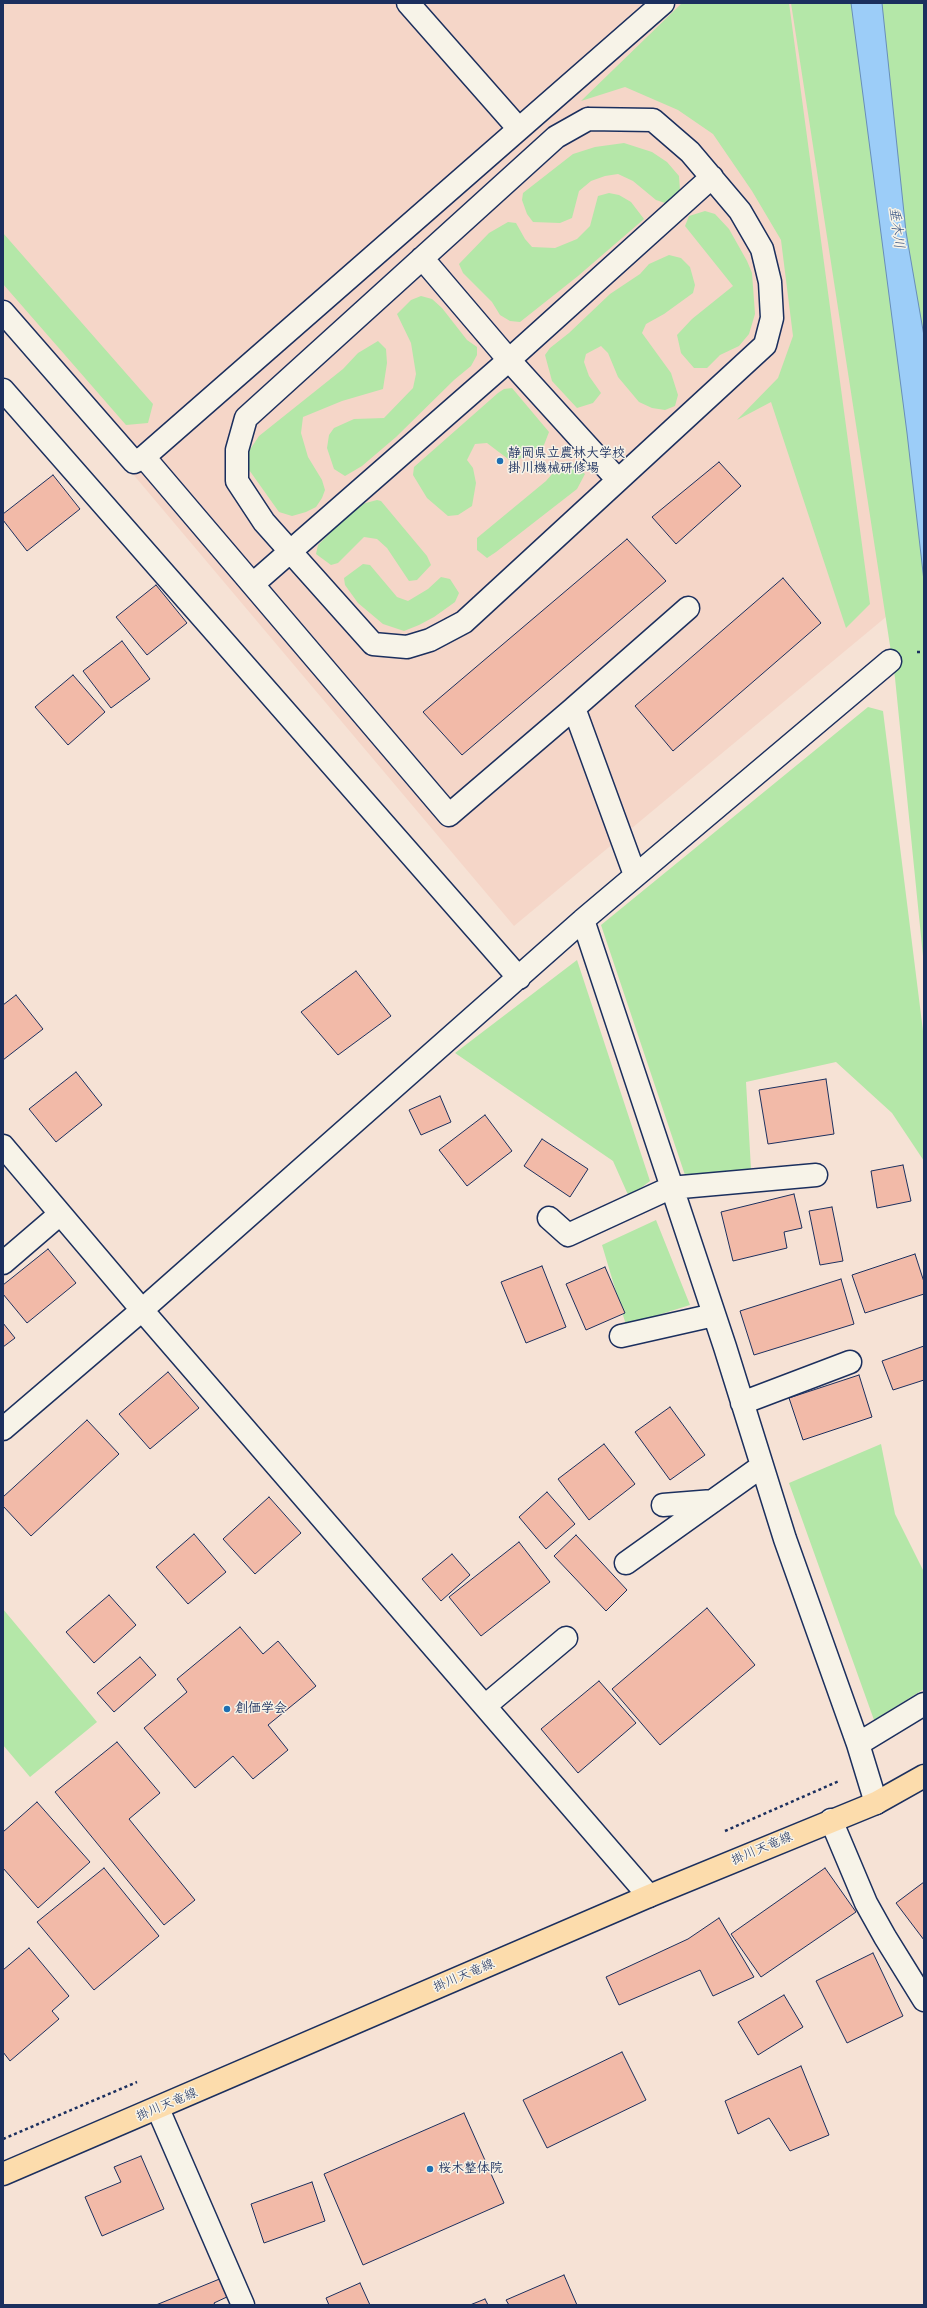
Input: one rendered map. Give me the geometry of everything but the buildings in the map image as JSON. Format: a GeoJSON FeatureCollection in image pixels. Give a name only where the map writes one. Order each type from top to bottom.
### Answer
{"type":"FeatureCollection","features":[{"type":"Feature","properties":{"kind":"main road","name":"掛川天竜線"},"geometry":{"type":"LineString","coordinates":[[3,2174],[158,2109],[649,1896],[831,1820],[876,1803],[924,1776]]}},
{"type":"Feature","properties":{"kind":"street"},"geometry":{"type":"LineString","coordinates":[[408,3],[519,129]]}},
{"type":"Feature","properties":{"kind":"street"},"geometry":{"type":"LineString","coordinates":[[3,312],[134,462],[144,457],[663,3]]}},
{"type":"Feature","properties":{"kind":"street"},"geometry":{"type":"LineString","coordinates":[[588,119],[653,120],[690,152],[740,210],[762,249],[770,282],[772,318],[765,345],[464,622],[430,640],[407,647],[373,644],[264,522],[237,481],[237,450],[246,418],[422,258],[556,137],[588,119]]}},
{"type":"Feature","properties":{"kind":"street"},"geometry":{"type":"LineString","coordinates":[[253,584],[509,360],[712,178]]}},
{"type":"Feature","properties":{"kind":"street"},"geometry":{"type":"LineString","coordinates":[[422,258],[509,360],[618,480]]}},
{"type":"Feature","properties":{"kind":"street"},"geometry":{"type":"LineString","coordinates":[[3,390],[519,978]]}},
{"type":"Feature","properties":{"kind":"street"},"geometry":{"type":"LineString","coordinates":[[144,457],[449,815],[688,608]]}},
{"type":"Feature","properties":{"kind":"street"},"geometry":{"type":"LineString","coordinates":[[3,1429],[142,1310],[583,920],[890,661]]}},
{"type":"Feature","properties":{"kind":"street"},"geometry":{"type":"LineString","coordinates":[[574,708],[636,875]]}},
{"type":"Feature","properties":{"kind":"street"},"geometry":{"type":"LineString","coordinates":[[583,920],[670,1188],[714,1315],[785,1540],[858,1744],[876,1803]]}},
{"type":"Feature","properties":{"kind":"street"},"geometry":{"type":"LineString","coordinates":[[3,1146],[142,1310],[649,1896]]}},
{"type":"Feature","properties":{"kind":"street"},"geometry":{"type":"LineString","coordinates":[[549,1218],[568,1235],[670,1188],[816,1175]]}},
{"type":"Feature","properties":{"kind":"street"},"geometry":{"type":"LineString","coordinates":[[3,1263],[60,1214]]}},
{"type":"Feature","properties":{"kind":"street"},"geometry":{"type":"LineString","coordinates":[[621,1336],[714,1315]]}},
{"type":"Feature","properties":{"kind":"street"},"geometry":{"type":"LineString","coordinates":[[742,1403],[850,1362]]}},
{"type":"Feature","properties":{"kind":"street"},"geometry":{"type":"LineString","coordinates":[[626,1563],[762,1466]]}},
{"type":"Feature","properties":{"kind":"street"},"geometry":{"type":"LineString","coordinates":[[663,1505],[713,1501]]}},
{"type":"Feature","properties":{"kind":"street"},"geometry":{"type":"LineString","coordinates":[[486,1706],[566,1638]]}},
{"type":"Feature","properties":{"kind":"street"},"geometry":{"type":"LineString","coordinates":[[858,1744],[924,1704]]}},
{"type":"Feature","properties":{"kind":"street"},"geometry":{"type":"LineString","coordinates":[[831,1820],[866,1903],[924,2000]]}},
{"type":"Feature","properties":{"kind":"street"},"geometry":{"type":"LineString","coordinates":[[158,2109],[243,2305]]}},
{"type":"Feature","properties":{"kind":"shaded area","name":"静岡県立農林大学校 掛川機械研修場"},"geometry":{"type":"Polygon","coordinates":[[[3,3],[796,3],[904,602],[514,926],[3,320],[3,3]]]}},
{"type":"Feature","properties":{"kind":"green space"},"geometry":{"type":"Polygon","coordinates":[[[682,3],[789,3],[870,604],[846,628],[771,402],[737,420],[778,378],[793,336],[781,240],[752,191],[713,134],[678,110],[625,87],[581,101],[682,3]]]}},
{"type":"Feature","properties":{"kind":"green space"},"geometry":{"type":"Polygon","coordinates":[[[791,3],[924,3],[924,966],[895,678],[791,3]]]}},
{"type":"Feature","properties":{"kind":"green space"},"geometry":{"type":"Polygon","coordinates":[[[624,143],[652,152],[667,162],[679,176],[680,191],[668,204],[656,200],[633,181],[618,174],[605,176],[591,181],[579,191],[572,218],[560,223],[533,222],[527,214],[522,200],[523,193],[573,154],[595,147],[624,143]]]}},
{"type":"Feature","properties":{"kind":"green space"},"geometry":{"type":"Polygon","coordinates":[[[609,193],[619,195],[631,202],[644,219],[578,276],[520,322],[510,321],[500,315],[492,302],[463,273],[459,264],[489,233],[508,222],[516,223],[525,239],[532,247],[555,248],[577,239],[590,226],[598,196],[609,193]]]}},
{"type":"Feature","properties":{"kind":"green space"},"geometry":{"type":"Polygon","coordinates":[[[705,211],[715,214],[729,229],[747,261],[752,273],[755,314],[749,334],[739,346],[720,355],[707,368],[694,368],[681,353],[677,335],[692,319],[733,286],[685,226],[689,216],[705,211]]]}},
{"type":"Feature","properties":{"kind":"green space"},"geometry":{"type":"Polygon","coordinates":[[[3,233],[153,404],[148,423],[126,425],[3,284],[3,233]]]}},
{"type":"Feature","properties":{"kind":"green space"},"geometry":{"type":"Polygon","coordinates":[[[669,255],[681,258],[690,267],[695,285],[693,293],[664,314],[646,324],[642,333],[671,373],[678,395],[675,406],[665,410],[652,408],[639,402],[618,377],[608,353],[601,346],[586,354],[584,362],[589,376],[601,393],[593,403],[577,408],[552,381],[545,355],[550,348],[569,333],[610,294],[640,274],[649,264],[669,255]]]}},
{"type":"Feature","properties":{"kind":"green space"},"geometry":{"type":"Polygon","coordinates":[[[421,296],[432,299],[442,308],[467,340],[477,347],[477,355],[471,366],[454,380],[396,437],[362,466],[345,476],[334,469],[327,448],[329,435],[334,428],[354,419],[384,418],[413,388],[416,374],[411,343],[397,314],[411,300],[421,296]]]}},
{"type":"Feature","properties":{"kind":"green space"},"geometry":{"type":"Polygon","coordinates":[[[378,341],[386,349],[387,363],[383,389],[342,401],[303,417],[301,433],[308,457],[322,480],[325,490],[322,498],[316,507],[306,512],[292,516],[279,512],[247,467],[249,451],[259,436],[343,369],[358,353],[378,341]]]}},
{"type":"Feature","properties":{"kind":"green space"},"geometry":{"type":"Polygon","coordinates":[[[512,388],[549,432],[544,445],[536,452],[512,462],[487,443],[475,444],[467,460],[473,468],[476,483],[472,506],[458,515],[448,516],[427,498],[413,475],[414,467],[498,393],[504,389],[512,388]]]}},
{"type":"Feature","properties":{"kind":"green space"},"geometry":{"type":"Polygon","coordinates":[[[573,463],[585,474],[577,489],[487,558],[477,550],[477,538],[546,481],[558,467],[573,463]]]}},
{"type":"Feature","properties":{"kind":"green space"},"geometry":{"type":"Polygon","coordinates":[[[377,500],[381,501],[427,556],[431,565],[417,580],[409,581],[387,548],[377,539],[364,537],[338,563],[331,565],[316,554],[318,545],[330,533],[332,527],[362,504],[377,500]]]}},
{"type":"Feature","properties":{"kind":"green space"},"geometry":{"type":"Polygon","coordinates":[[[363,564],[370,565],[397,597],[408,601],[428,589],[441,577],[450,579],[459,593],[455,602],[434,617],[404,631],[383,624],[358,603],[345,585],[344,578],[363,564]]]}},
{"type":"Feature","properties":{"kind":"green space"},"geometry":{"type":"Polygon","coordinates":[[[868,707],[883,711],[924,1039],[924,1161],[892,1113],[836,1062],[746,1082],[751,1169],[687,1181],[601,925],[868,707]]]}},
{"type":"Feature","properties":{"kind":"green space"},"geometry":{"type":"Polygon","coordinates":[[[577,960],[650,1181],[629,1197],[613,1161],[455,1053],[577,960]]]}},
{"type":"Feature","properties":{"kind":"green space"},"geometry":{"type":"Polygon","coordinates":[[[656,1220],[690,1305],[626,1325],[602,1245],[656,1220]]]}},
{"type":"Feature","properties":{"kind":"green space"},"geometry":{"type":"Polygon","coordinates":[[[881,1444],[895,1514],[924,1572],[924,1689],[874,1720],[789,1483],[881,1444]]]}},
{"type":"Feature","properties":{"kind":"green space"},"geometry":{"type":"Polygon","coordinates":[[[3,1609],[97,1722],[30,1777],[3,1745],[3,1609]]]}},
{"type":"Feature","properties":{"kind":"water","name":"垂木川"},"geometry":{"type":"Polygon","coordinates":[[[851,3],[882,3],[906,232],[924,336],[924,581],[907,433],[851,3]]]}},
{"type":"Feature","properties":{"kind":"place","name":"静岡県立農林大学校 掛川機械研修場"},"geometry":{"type":"Point","coordinates":[500,461]}},
{"type":"Feature","properties":{"kind":"place","name":"創価学会"},"geometry":{"type":"Point","coordinates":[227,1709]}},
{"type":"Feature","properties":{"kind":"place","name":"桜木整体院"},"geometry":{"type":"Point","coordinates":[430,2169]}}]}
